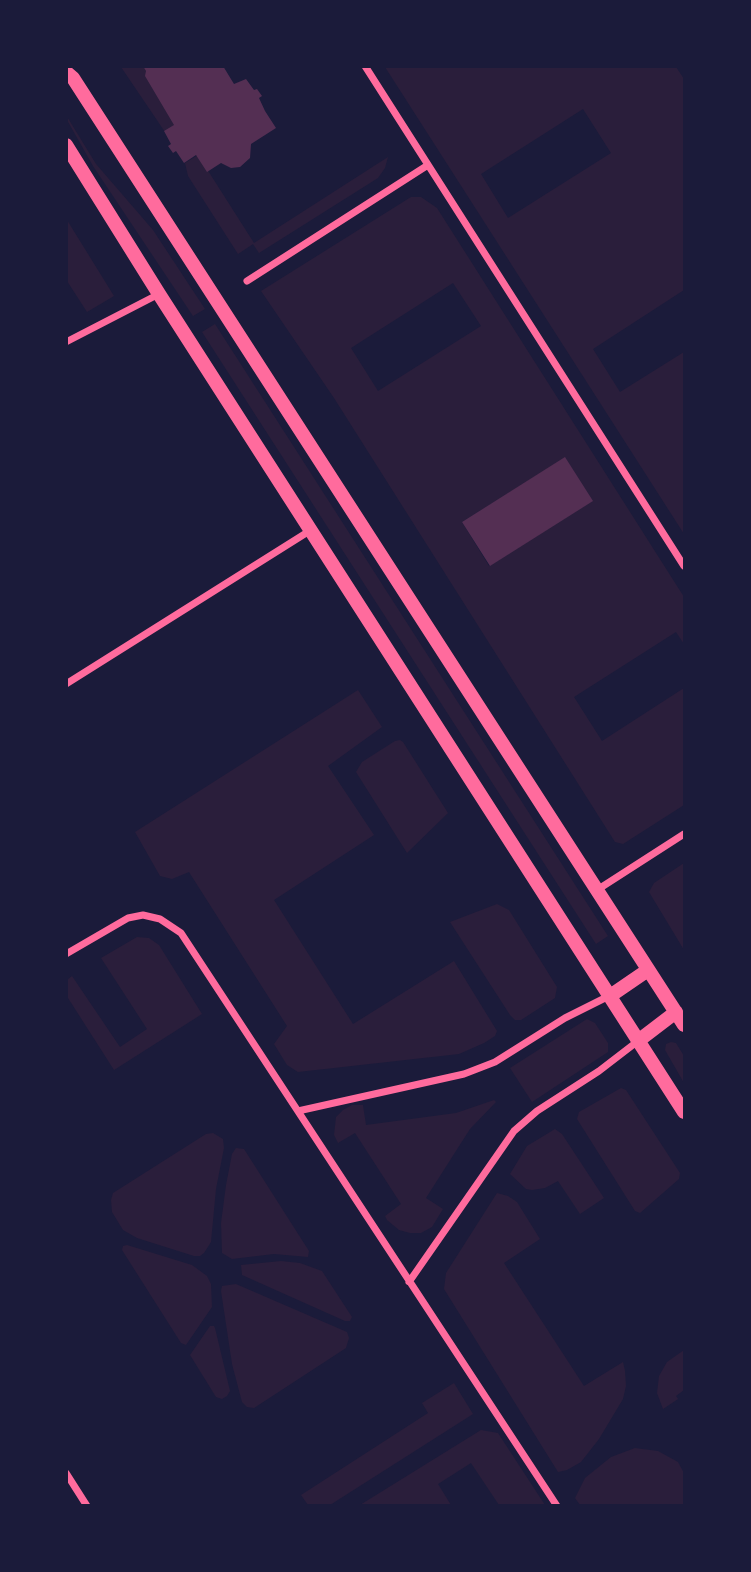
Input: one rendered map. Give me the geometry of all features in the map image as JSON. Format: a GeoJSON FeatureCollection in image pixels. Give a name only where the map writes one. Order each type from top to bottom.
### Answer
{"type":"FeatureCollection","features":[{"type":"Feature","properties":{"kind":"main road"},"geometry":{"type":"LineString","coordinates":[[66,72],[87,100],[684,1025]]}},
{"type":"Feature","properties":{"kind":"main road"},"geometry":{"type":"LineString","coordinates":[[66,145],[684,1112]]}},
{"type":"Feature","properties":{"kind":"main road"},"geometry":{"type":"LineString","coordinates":[[610,996],[649,970]]}},
{"type":"Feature","properties":{"kind":"main road"},"geometry":{"type":"LineString","coordinates":[[638,1041],[676,1012]]}},
{"type":"Feature","properties":{"kind":"street"},"geometry":{"type":"LineString","coordinates":[[365,66],[684,566]]}},
{"type":"Feature","properties":{"kind":"street"},"geometry":{"type":"LineString","coordinates":[[247,281],[428,165]]}},
{"type":"Feature","properties":{"kind":"street"},"geometry":{"type":"LineString","coordinates":[[66,342],[159,294]]}},
{"type":"Feature","properties":{"kind":"street"},"geometry":{"type":"LineString","coordinates":[[66,684],[311,530]]}},
{"type":"Feature","properties":{"kind":"street"},"geometry":{"type":"LineString","coordinates":[[597,890],[684,834]]}},
{"type":"Feature","properties":{"kind":"street"},"geometry":{"type":"LineString","coordinates":[[66,954],[111,926],[143,915],[160,919],[181,933],[467,1370],[477,1380],[557,1506]]}},
{"type":"Feature","properties":{"kind":"street"},"geometry":{"type":"LineString","coordinates":[[298,1111],[464,1074],[495,1062],[565,1018],[610,996]]}},
{"type":"Feature","properties":{"kind":"street"},"geometry":{"type":"LineString","coordinates":[[409,1282],[514,1131],[537,1111],[599,1071],[638,1041]]}},
{"type":"Feature","properties":{"kind":"street"},"geometry":{"type":"LineString","coordinates":[[66,1474],[87,1506]]}},
{"type":"Feature","properties":{"kind":"shaded area"},"geometry":{"type":"Polygon","coordinates":[[[121,67],[144,67],[175,125],[165,132],[121,67]]]}},
{"type":"Feature","properties":{"kind":"shaded area"},"geometry":{"type":"Polygon","coordinates":[[[385,67],[676,67],[684,79],[684,290],[593,349],[620,392],[684,352],[684,534],[385,67]],[[583,109],[481,174],[508,218],[611,153],[583,109]]]}},
{"type":"Feature","properties":{"kind":"shaded area"},"geometry":{"type":"Polygon","coordinates":[[[66,115],[96,164],[153,230],[205,309],[193,316],[93,166],[66,115]]]}},
{"type":"Feature","properties":{"kind":"shaded area"},"geometry":{"type":"Polygon","coordinates":[[[198,155],[254,243],[388,157],[378,178],[259,253],[253,244],[238,254],[188,176],[185,163],[198,155]]]}},
{"type":"Feature","properties":{"kind":"shaded area"},"geometry":{"type":"Polygon","coordinates":[[[411,197],[421,197],[437,208],[684,597],[684,644],[676,632],[574,697],[602,741],[684,688],[684,805],[623,844],[615,842],[334,398],[261,291],[411,197]],[[453,283],[351,348],[378,391],[481,326],[453,283]],[[565,458],[462,522],[489,566],[592,501],[565,458]]]}},
{"type":"Feature","properties":{"kind":"shaded area"},"geometry":{"type":"Polygon","coordinates":[[[67,220],[114,296],[87,312],[67,281],[67,220]]]}},
{"type":"Feature","properties":{"kind":"shaded area"},"geometry":{"type":"Polygon","coordinates":[[[215,324],[608,936],[596,944],[202,332],[215,324]]]}},
{"type":"Feature","properties":{"kind":"shaded area"},"geometry":{"type":"Polygon","coordinates":[[[358,690],[382,727],[328,766],[374,835],[274,900],[353,1024],[454,961],[497,1031],[495,1036],[484,1043],[459,1054],[298,1072],[287,1065],[274,1044],[287,1026],[189,872],[172,879],[160,876],[135,832],[358,690]]]}},
{"type":"Feature","properties":{"kind":"shaded area"},"geometry":{"type":"Polygon","coordinates":[[[400,740],[448,813],[407,853],[356,772],[362,762],[400,740]]]}},
{"type":"Feature","properties":{"kind":"shaded area"},"geometry":{"type":"Polygon","coordinates":[[[684,863],[684,950],[649,892],[654,883],[684,863]]]}},
{"type":"Feature","properties":{"kind":"shaded area"},"geometry":{"type":"Polygon","coordinates":[[[497,904],[509,910],[557,987],[555,998],[521,1020],[515,1020],[510,1015],[450,922],[497,904]]]}},
{"type":"Feature","properties":{"kind":"shaded area"},"geometry":{"type":"Polygon","coordinates":[[[137,937],[149,938],[159,945],[202,1014],[114,1070],[68,998],[67,980],[72,976],[120,1047],[147,1029],[101,958],[137,937]]]}},
{"type":"Feature","properties":{"kind":"shaded area"},"geometry":{"type":"Polygon","coordinates":[[[587,1019],[595,1023],[608,1043],[608,1052],[532,1102],[510,1068],[587,1019]]]}},
{"type":"Feature","properties":{"kind":"shaded area"},"geometry":{"type":"Polygon","coordinates":[[[676,1043],[684,1056],[684,1083],[665,1050],[666,1044],[676,1043]]]}},
{"type":"Feature","properties":{"kind":"shaded area"},"geometry":{"type":"Polygon","coordinates":[[[621,1088],[626,1090],[680,1173],[679,1179],[640,1213],[635,1211],[577,1119],[579,1112],[621,1088]]]}},
{"type":"Feature","properties":{"kind":"shaded area"},"geometry":{"type":"Polygon","coordinates":[[[494,1100],[496,1102],[470,1129],[426,1198],[443,1209],[432,1227],[421,1233],[399,1230],[387,1220],[385,1216],[401,1204],[355,1133],[338,1143],[334,1135],[336,1117],[352,1105],[363,1105],[366,1125],[456,1113],[494,1100]]]}},
{"type":"Feature","properties":{"kind":"shaded area"},"geometry":{"type":"Polygon","coordinates":[[[555,1129],[562,1134],[604,1198],[580,1214],[558,1181],[545,1188],[532,1190],[526,1189],[510,1174],[527,1146],[555,1129]]]}},
{"type":"Feature","properties":{"kind":"shaded area"},"geometry":{"type":"Polygon","coordinates":[[[213,1133],[223,1139],[224,1148],[216,1189],[211,1242],[204,1253],[194,1256],[137,1238],[123,1230],[112,1212],[113,1193],[206,1134],[213,1133]]]}},
{"type":"Feature","properties":{"kind":"shaded area"},"geometry":{"type":"Polygon","coordinates":[[[236,1148],[244,1149],[309,1251],[308,1257],[274,1254],[232,1259],[222,1253],[221,1223],[226,1185],[232,1154],[236,1148]]]}},
{"type":"Feature","properties":{"kind":"shaded area"},"geometry":{"type":"Polygon","coordinates":[[[497,1193],[517,1202],[540,1239],[504,1263],[584,1386],[623,1362],[626,1386],[623,1399],[599,1439],[581,1462],[567,1470],[558,1472],[444,1289],[446,1273],[497,1193]]]}},
{"type":"Feature","properties":{"kind":"shaded area"},"geometry":{"type":"Polygon","coordinates":[[[123,1246],[192,1265],[207,1276],[211,1284],[212,1307],[186,1345],[181,1343],[122,1250],[123,1246]]]}},
{"type":"Feature","properties":{"kind":"shaded area"},"geometry":{"type":"Polygon","coordinates":[[[281,1261],[300,1263],[322,1271],[352,1317],[350,1321],[242,1275],[241,1265],[281,1261]]]}},
{"type":"Feature","properties":{"kind":"shaded area"},"geometry":{"type":"Polygon","coordinates":[[[236,1284],[347,1332],[349,1338],[346,1348],[254,1408],[247,1407],[242,1402],[232,1364],[221,1291],[222,1286],[236,1284]]]}},
{"type":"Feature","properties":{"kind":"shaded area"},"geometry":{"type":"Polygon","coordinates":[[[210,1326],[215,1328],[230,1391],[222,1399],[216,1397],[190,1355],[210,1326]]]}},
{"type":"Feature","properties":{"kind":"shaded area"},"geometry":{"type":"Polygon","coordinates":[[[684,1350],[684,1390],[676,1396],[678,1399],[663,1409],[657,1393],[659,1376],[667,1362],[684,1350]]]}},
{"type":"Feature","properties":{"kind":"shaded area"},"geometry":{"type":"Polygon","coordinates":[[[454,1383],[473,1414],[330,1505],[308,1505],[301,1495],[428,1413],[422,1403],[454,1383]]]}},
{"type":"Feature","properties":{"kind":"shaded area"},"geometry":{"type":"Polygon","coordinates":[[[481,1430],[498,1433],[545,1505],[499,1505],[471,1463],[438,1484],[451,1505],[360,1505],[481,1430]]]}},
{"type":"Feature","properties":{"kind":"shaded area"},"geometry":{"type":"Polygon","coordinates":[[[635,1448],[658,1451],[678,1462],[684,1473],[684,1505],[580,1505],[575,1498],[585,1478],[611,1457],[635,1448]]]}},
{"type":"Feature","properties":{"kind":"building"},"geometry":{"type":"Polygon","coordinates":[[[143,66],[223,66],[234,84],[246,79],[254,90],[257,89],[262,96],[259,98],[265,111],[276,128],[251,144],[250,158],[240,167],[231,168],[221,163],[207,172],[196,155],[184,163],[176,151],[173,153],[168,146],[171,144],[164,131],[174,125],[145,76],[143,66]]]}},
{"type":"Feature","properties":{"kind":"building"},"geometry":{"type":"Polygon","coordinates":[[[565,457],[593,501],[490,566],[462,522],[565,457]]]}}]}
